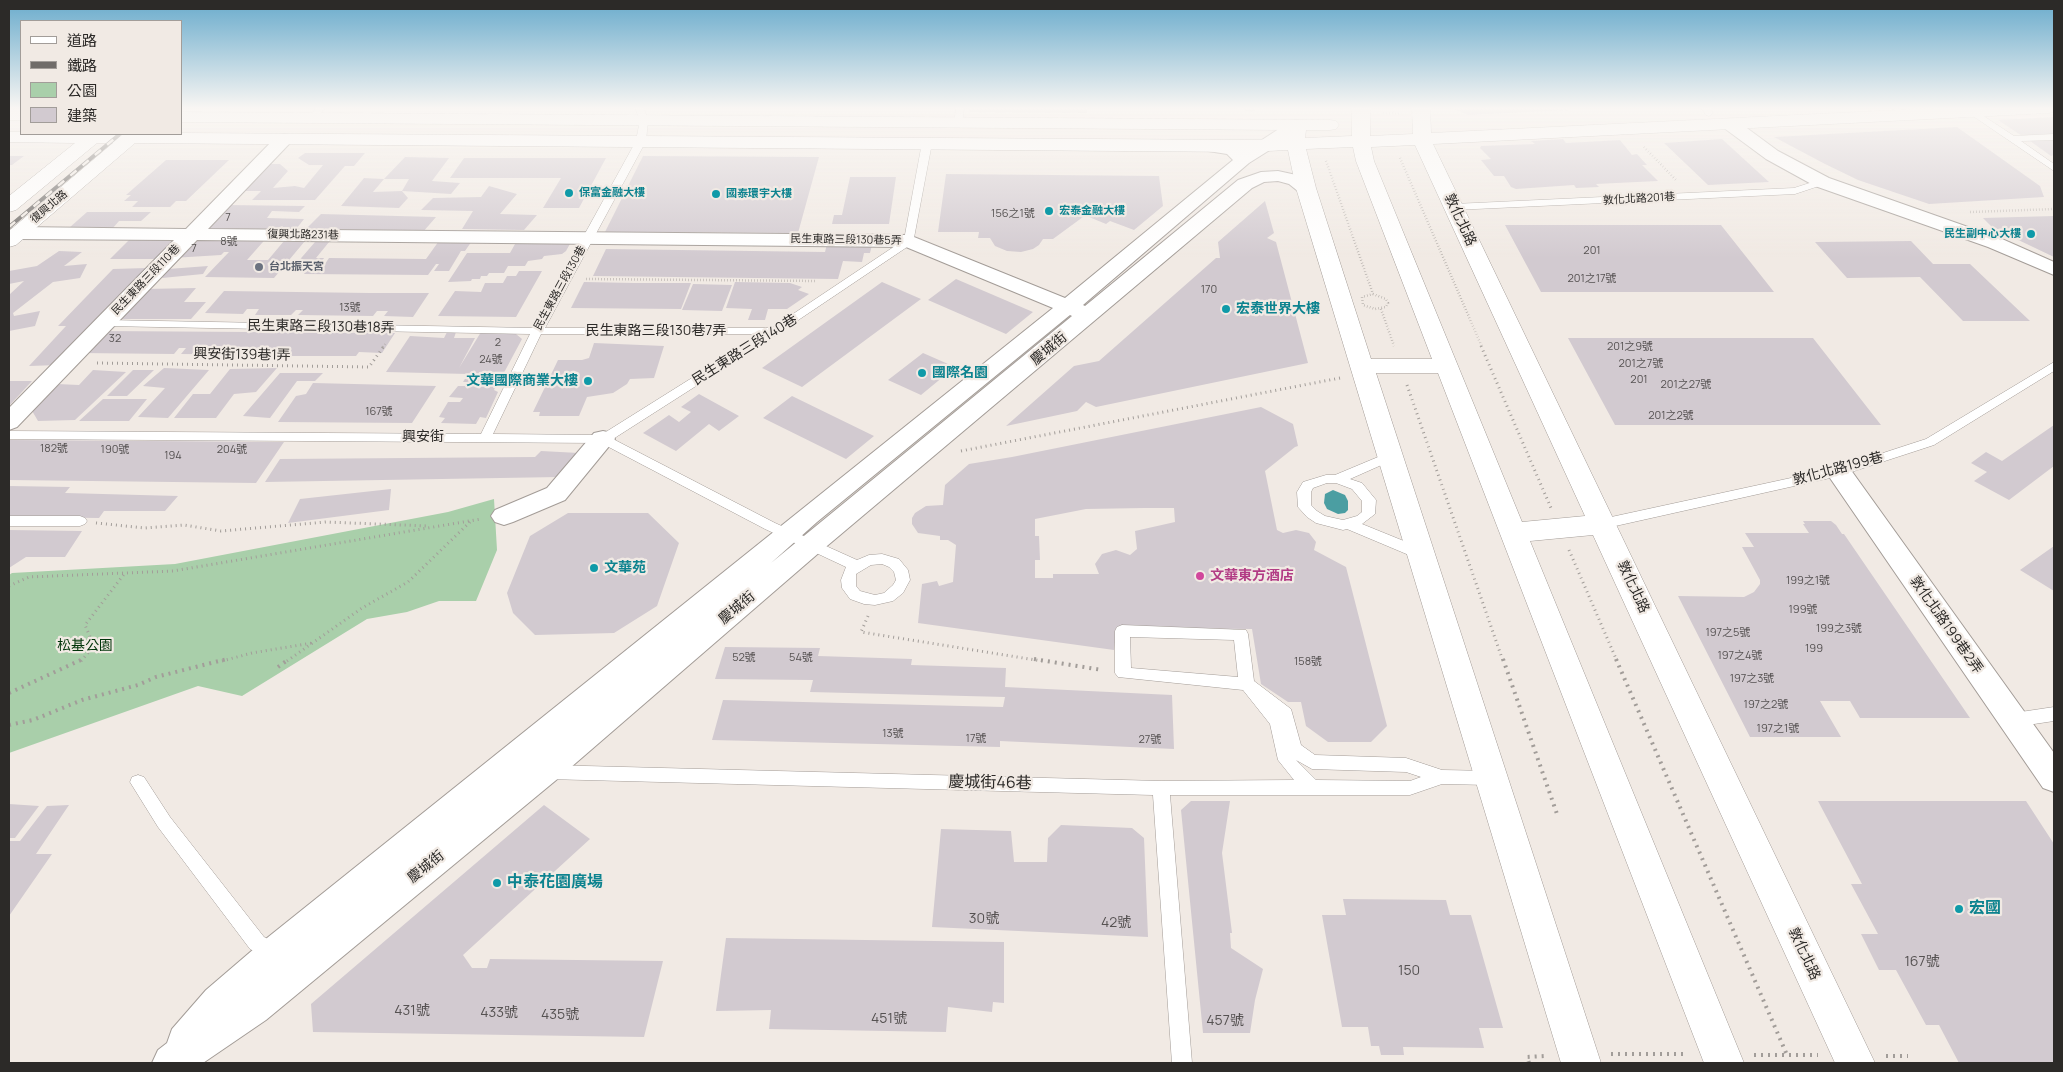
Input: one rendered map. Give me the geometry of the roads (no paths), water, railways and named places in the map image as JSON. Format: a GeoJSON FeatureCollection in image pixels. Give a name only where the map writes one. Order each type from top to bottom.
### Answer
{"type":"FeatureCollection","features":[{"type":"Feature","properties":{"kind":"street","name":"復興北路"},"geometry":{"type":"LineString","coordinates":[[9,206],[68,158]]}},
{"type":"Feature","properties":{"kind":"street","name":"復興北路"},"geometry":{"type":"LineString","coordinates":[[14,237],[107,158]]}},
{"type":"Feature","properties":{"kind":"street","name":"民生東路三段110巷"},"geometry":{"type":"LineString","coordinates":[[9,422],[265,158]]}},
{"type":"Feature","properties":{"kind":"street","name":"慶城街"},"geometry":{"type":"LineString","coordinates":[[1078,311],[1129,257],[1246,158]]}},
{"type":"Feature","properties":{"kind":"street"},"geometry":{"type":"LineString","coordinates":[[1299,158],[1351,372],[1390,456],[1581,1063]]}},
{"type":"Feature","properties":{"kind":"street"},"geometry":{"type":"LineString","coordinates":[[1365,158],[1724,1063]]}},
{"type":"Feature","properties":{"kind":"street","name":"敦化北路"},"geometry":{"type":"LineString","coordinates":[[1429,158],[1454,207],[1855,1063]]}},
{"type":"Feature","properties":{"kind":"street"},"geometry":{"type":"LineString","coordinates":[[1778,158],[1822,182],[1995,242],[2054,269]]}},
{"type":"Feature","properties":{"kind":"street","name":"慶城街"},"geometry":{"type":"LineString","coordinates":[[171,1063],[253,1007],[544,772],[800,539],[1078,311],[1252,180],[1261,177],[1278,176],[1295,180],[1306,188]]}},
{"type":"Feature","properties":{"kind":"street","name":"復興北路231巷"},"geometry":{"type":"LineString","coordinates":[[14,237],[190,234],[588,238]]}},
{"type":"Feature","properties":{"kind":"street","name":"民生東路三段130巷5弄"},"geometry":{"type":"LineString","coordinates":[[588,238],[909,241],[1078,311]]}},
{"type":"Feature","properties":{"kind":"street"},"geometry":{"type":"LineString","coordinates":[[1351,372],[1447,366]]}},
{"type":"Feature","properties":{"kind":"street","name":"民生東路三段140巷"},"geometry":{"type":"LineString","coordinates":[[504,516],[556,494],[603,439]]}},
{"type":"Feature","properties":{"kind":"street","name":"敦化北路199巷2弄"},"geometry":{"type":"LineString","coordinates":[[1838,472],[2054,778]]}},
{"type":"Feature","properties":{"kind":"street"},"geometry":{"type":"LineString","coordinates":[[1513,534],[1602,524]]}},
{"type":"Feature","properties":{"kind":"street","name":"慶城街"},"geometry":{"type":"LineString","coordinates":[[167,1063],[219,1003],[275,954],[760,558],[800,539]]}},
{"type":"Feature","properties":{"kind":"lane","name":"民生東路三段130巷"},"geometry":{"type":"LineString","coordinates":[[485,438],[537,331],[632,158]]}},
{"type":"Feature","properties":{"kind":"lane"},"geometry":{"type":"LineString","coordinates":[[909,241],[924,158]]}},
{"type":"Feature","properties":{"kind":"lane"},"geometry":{"type":"LineString","coordinates":[[2040,158],[2054,168]]}},
{"type":"Feature","properties":{"kind":"lane","name":"敦化北路201巷"},"geometry":{"type":"LineString","coordinates":[[1454,207],[1795,191],[1822,182]]}},
{"type":"Feature","properties":{"kind":"lane","name":"民生東路三段140巷"},"geometry":{"type":"LineString","coordinates":[[603,439],[775,332],[909,241]]}},
{"type":"Feature","properties":{"kind":"lane","name":"民生東路三段130巷18弄"},"geometry":{"type":"LineString","coordinates":[[105,323],[537,331]]}},
{"type":"Feature","properties":{"kind":"lane","name":"民生東路三段130巷7弄"},"geometry":{"type":"LineString","coordinates":[[537,331],[775,332]]}},
{"type":"Feature","properties":{"kind":"lane","name":"敦化北路199巷"},"geometry":{"type":"LineString","coordinates":[[1602,524],[1838,472],[1930,442],[2054,366]]}},
{"type":"Feature","properties":{"kind":"lane","name":"興安街"},"geometry":{"type":"LineString","coordinates":[[9,435],[603,439],[857,566]]}},
{"type":"Feature","properties":{"kind":"lane"},"geometry":{"type":"LineString","coordinates":[[1337,479],[1357,486],[1369,500],[1368,514],[1362,519],[1348,524],[1332,524],[1321,520],[1305,507],[1304,492],[1308,485],[1316,481],[1337,479],[1390,456]]}},
{"type":"Feature","properties":{"kind":"lane"},"geometry":{"type":"LineString","coordinates":[[9,521],[80,521]]}},
{"type":"Feature","properties":{"kind":"lane"},"geometry":{"type":"LineString","coordinates":[[1348,524],[1421,554]]}},
{"type":"Feature","properties":{"kind":"lane"},"geometry":{"type":"LineString","coordinates":[[882,559],[894,563],[902,570],[903,580],[898,589],[888,597],[875,600],[864,599],[855,595],[849,588],[850,572],[857,566],[869,560],[882,559]]}},
{"type":"Feature","properties":{"kind":"lane"},"geometry":{"type":"LineString","coordinates":[[1312,787],[1286,760],[1277,722],[1247,684],[1241,634],[1122,631],[1123,673],[1247,684],[1285,714],[1294,749],[1312,762],[1406,765],[1442,777],[1491,778]]}},
{"type":"Feature","properties":{"kind":"lane"},"geometry":{"type":"LineString","coordinates":[[2014,720],[2054,714]]}},
{"type":"Feature","properties":{"kind":"lane","name":"慶城街46巷"},"geometry":{"type":"LineString","coordinates":[[544,772],[1161,788],[1410,788],[1442,777]]}},
{"type":"Feature","properties":{"kind":"lane"},"geometry":{"type":"LineString","coordinates":[[138,782],[164,822],[257,943],[275,954]]}},
{"type":"Feature","properties":{"kind":"lane"},"geometry":{"type":"LineString","coordinates":[[1161,788],[1182,1063]]}},
{"type":"Feature","properties":{"kind":"water"},"geometry":{"type":"Polygon","coordinates":[[[1333,490],[1345,495],[1348,501],[1348,510],[1345,513],[1338,514],[1327,509],[1324,503],[1325,494],[1333,490]]]}},
{"type":"Feature","properties":{"kind":"railway"},"geometry":{"type":"LineString","coordinates":[[9,227],[91,158]]}},
{"type":"Feature","properties":{"kind":"place","name":"保富金融大樓"},"geometry":{"type":"Point","coordinates":[569,193]}},
{"type":"Feature","properties":{"kind":"place","name":"國泰環宇大樓"},"geometry":{"type":"Point","coordinates":[716,194]}},
{"type":"Feature","properties":{"kind":"place","name":"宏泰金融大樓"},"geometry":{"type":"Point","coordinates":[1049,211]}},
{"type":"Feature","properties":{"kind":"place","name":"民生副中心大樓"},"geometry":{"type":"Point","coordinates":[2031,234]}},
{"type":"Feature","properties":{"kind":"place","name":"台北振天宮"},"geometry":{"type":"Point","coordinates":[259,267]}},
{"type":"Feature","properties":{"kind":"place","name":"宏泰世界大樓"},"geometry":{"type":"Point","coordinates":[1226,309]}},
{"type":"Feature","properties":{"kind":"place","name":"國際名園"},"geometry":{"type":"Point","coordinates":[922,373]}},
{"type":"Feature","properties":{"kind":"place","name":"文華國際商業大樓"},"geometry":{"type":"Point","coordinates":[588,381]}},
{"type":"Feature","properties":{"kind":"place","name":"文華苑"},"geometry":{"type":"Point","coordinates":[594,568]}},
{"type":"Feature","properties":{"kind":"place","name":"文華東方酒店"},"geometry":{"type":"Point","coordinates":[1200,576]}},
{"type":"Feature","properties":{"kind":"place","name":"中泰花園廣場"},"geometry":{"type":"Point","coordinates":[497,883]}},
{"type":"Feature","properties":{"kind":"place","name":"宏國"},"geometry":{"type":"Point","coordinates":[1959,909]}},
{"type":"Feature","properties":{"kind":"park label","name":"松基公園"},"geometry":{"type":"Point","coordinates":[85,646]}}]}
